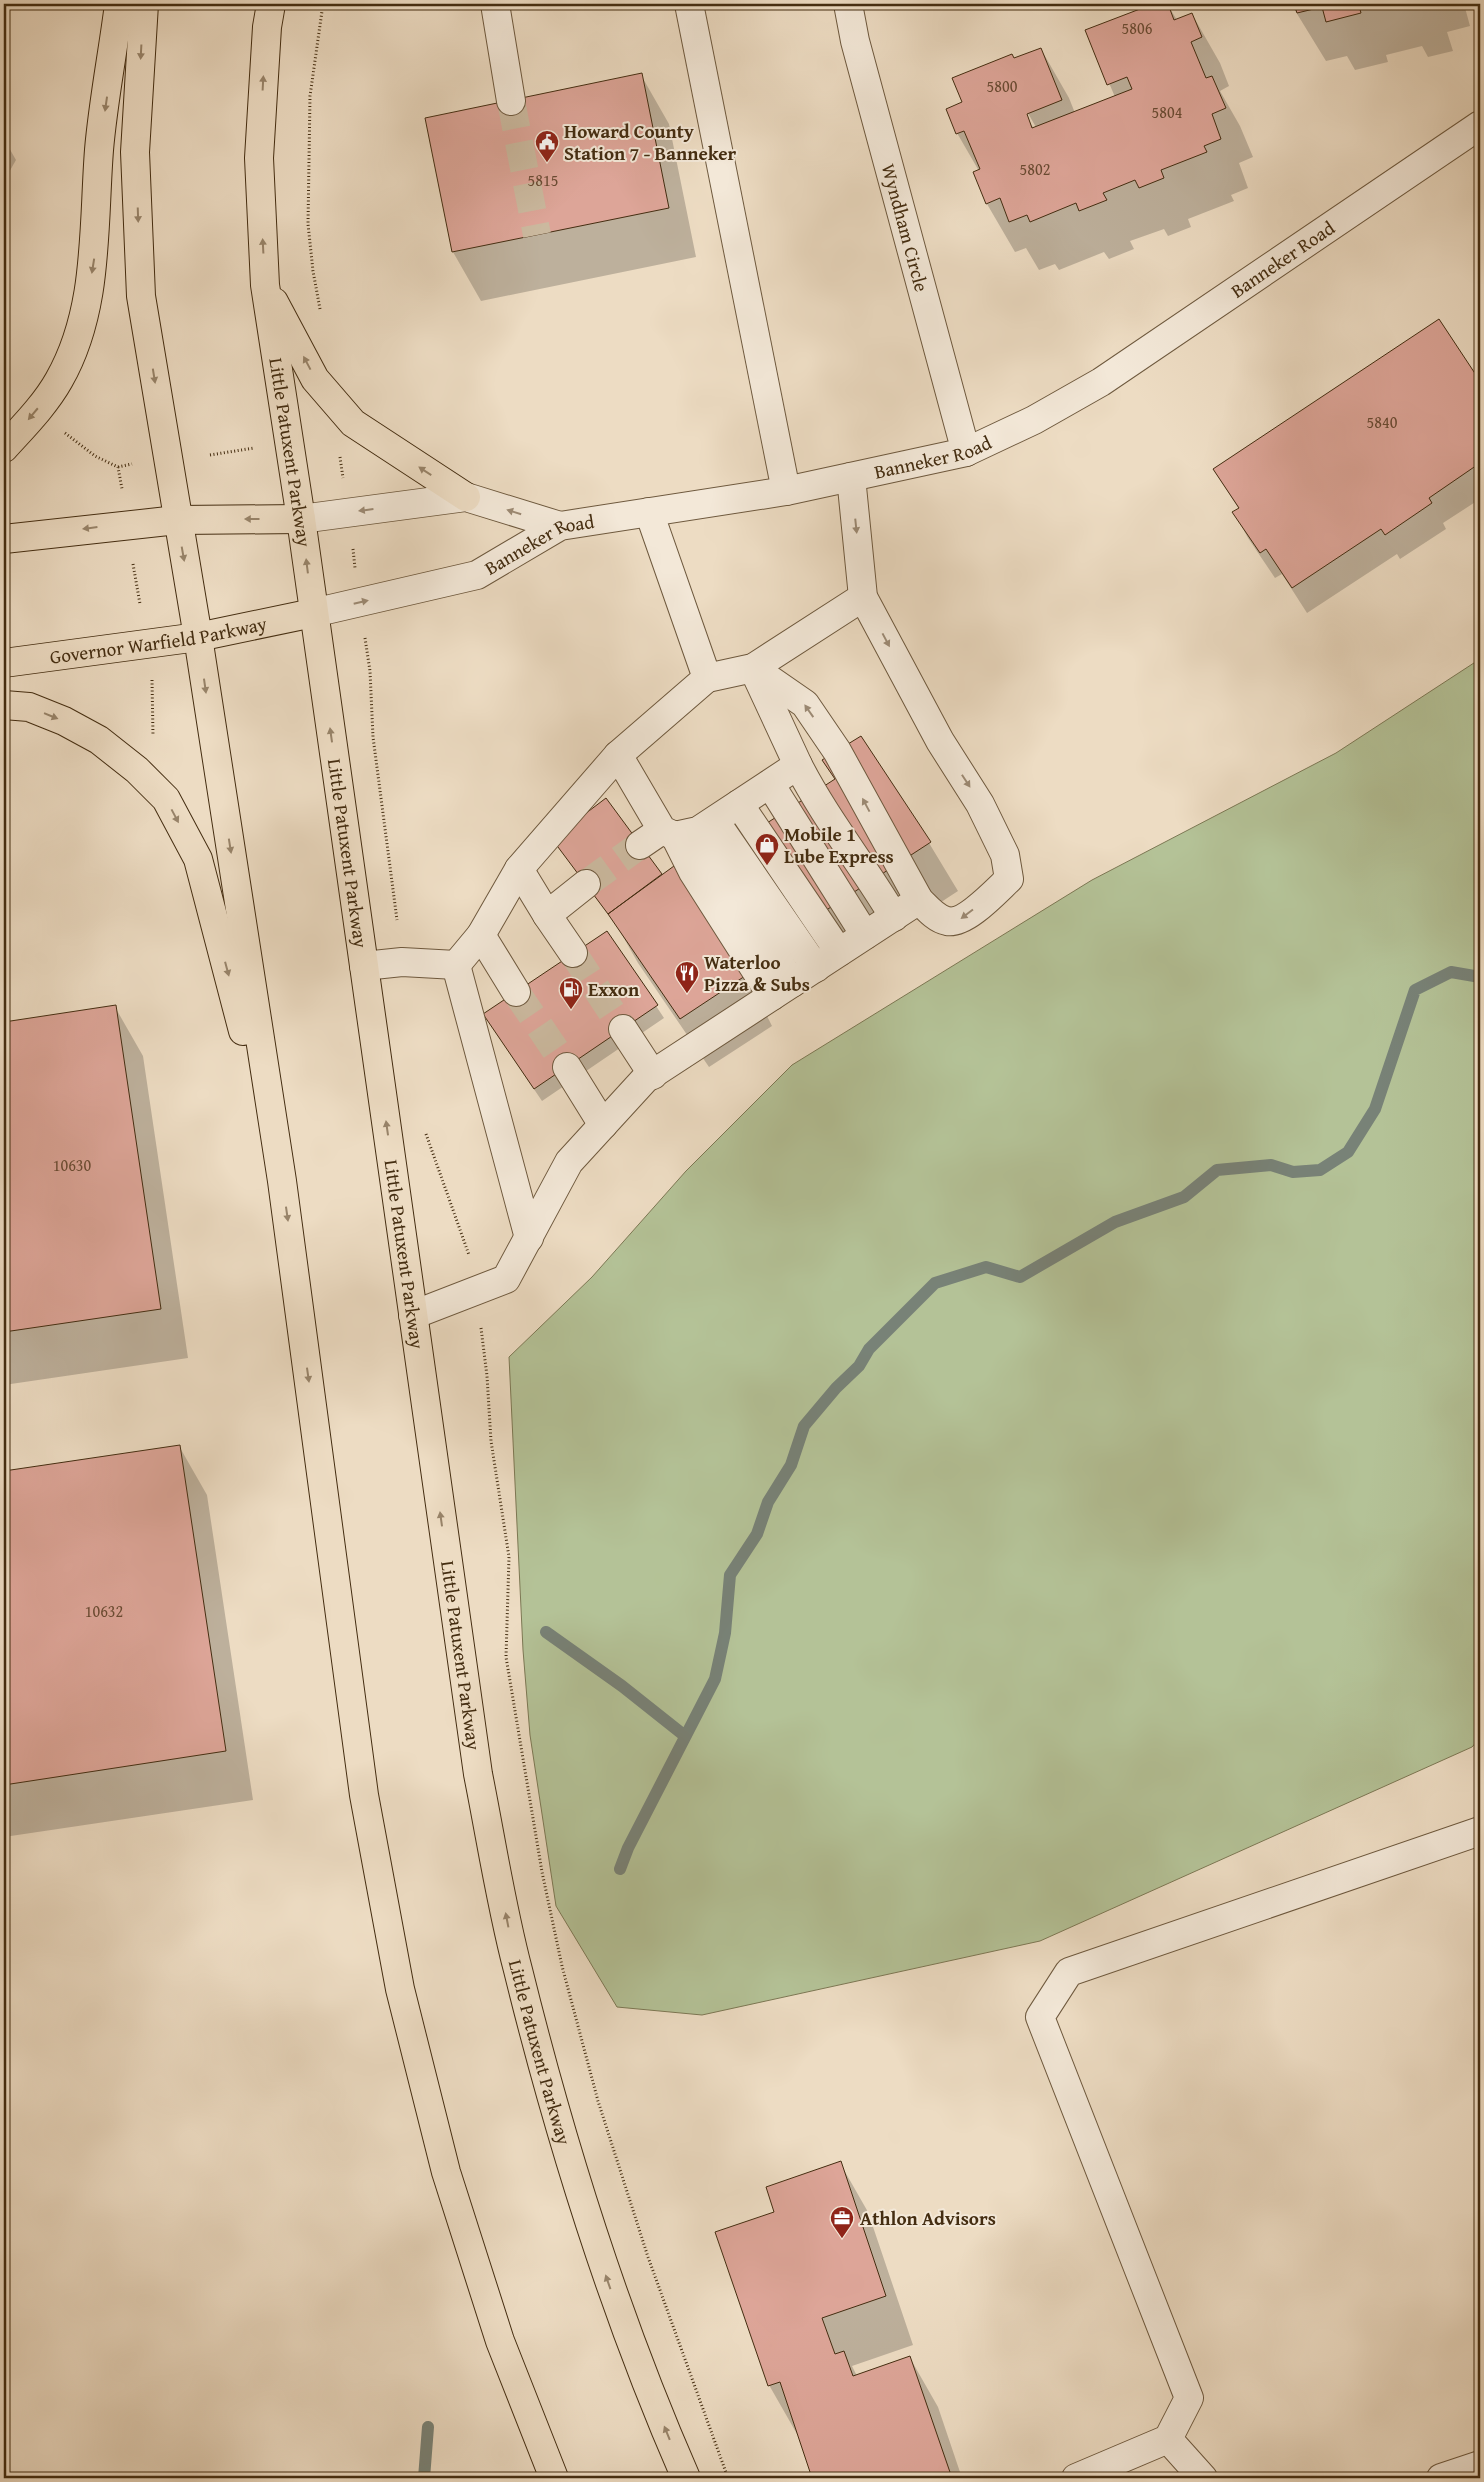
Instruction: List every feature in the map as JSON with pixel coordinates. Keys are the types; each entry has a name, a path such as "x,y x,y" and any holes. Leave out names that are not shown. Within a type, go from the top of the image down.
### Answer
{"main road":[{"path":"4,448 36,412 59,381 76,343 86,304 94,256 99,150 120,4"},
{"path":"144,4 135,152 141,296 198,637 282,1181 364,1795 400,1989 446,2172 500,2341 554,2478"},
{"name":"Little Patuxent Parkway","path":"271,4 267,27 259,158 265,285 301,519 478,1774 517,1968 562,2140 609,2287 686,2478"},
{"path":"265,285 315,379 353,423 466,498"},
{"path":"4,539 177,520 301,519"},
{"name":"Governor Warfield Parkway","path":"4,663 198,637 313,613"},
{"path":"4,705 29,707 64,721 99,740 137,770 166,799 198,859 282,1181"}],"street":[{"path":"495,4 511,101"},
{"path":"689,4 786,491"},
{"name":"Wyndham Circle","path":"848,4 855,41 966,452"},
{"name":"Banneker Road","path":"313,613 477,575 560,526 786,491 966,452 1034,420 1101,382 1480,125"},
{"path":"753,668 805,704 837,751 919,900 935,916 948,922 959,920 1009,879 1005,855 980,804 940,741 863,597 851,477"},
{"path":"301,519 466,498 560,526"},
{"path":"649,512 707,678"},
{"path":"456,965 481,935 519,869 618,755 707,678 753,668 863,597"},
{"path":"753,668 812,794 872,880 894,917"},
{"path":"618,755 816,968"},
{"path":"640,845 688,829 739,804 798,765"},
{"path":"770,784 865,935"},
{"path":"739,804 839,952"},
{"path":"688,829 693,872 782,989"},
{"path":"519,869 573,953"},
{"path":"547,915 586,884"},
{"path":"413,1315 506,1279 569,1162 645,1079 919,900"},
{"path":"481,935 516,992"},
{"path":"364,966 402,962 456,965"},
{"path":"456,965 529,1238"},
{"path":"624,1029 653,1075"},
{"path":"566,1067 603,1125"},
{"path":"1076,2478 1168,2438 1189,2398 1040,2017 1069,1972 1480,1830"},
{"path":"1168,2438 1203,2478"},
{"path":"1442,2478 1480,2464"}],"path":[{"path":"323,4 310,96 308,224 313,271 320,309 324,318"},
{"path":"63,432 95,456 118,467 137,463"},
{"path":"210,454 258,448"},
{"path":"118,467 123,495"},
{"path":"352,543 356,575"},
{"path":"133,564 140,604"},
{"path":"368,660 373,737 397,920"},
{"path":"150,673 154,693 153,740"},
{"path":"425,1125 431,1149 470,1260"},
{"path":"481,1324 487,1376 491,1441 509,1557 506,1657 546,1891 562,1966 598,2101 648,2257 728,2478"}],"green space":[{"path":"1480,659 1480,1738 1472,1747 1040,1941 702,2015 617,2007 556,1906 530,1735 523,1650 509,1357 592,1277 686,1171 792,1065 1092,880 1336,753"}],"building":[{"path":"1153,4 1168,4 1174,20 1192,13 1202,37 1191,42 1206,78 1212,76 1226,108 1212,114 1221,139 1204,146 1207,152 1161,170 1164,178 1139,188 1135,180 1103,193 1107,200 1079,211 1076,203 1030,222 1027,215 1009,222 1000,198 986,204 973,172 980,169 964,131 956,134 946,109 962,102 952,78 1012,54 1014,58 1041,48 1062,100 1027,114 1032,128 1132,89 1127,77 1107,85 1085,30"},
{"path":"1294,4 1369,4 1359,6 1361,13 1326,22 1322,7 1297,13"},
{"name":"Howard County Station 7 - Banneker","path":"642,73 669,208 452,252 425,118"},
{"path":"1439,319 1480,381 1480,463 1429,498 1432,503 1385,535 1381,529 1292,588 1266,549 1260,553 1232,512 1239,508 1213,469"},
{"path":"861,736 931,842 771,946 745,976 680,1019 608,914 674,866 682,878 835,779 822,760"},
{"path":"606,798 662,874 608,914 552,839"},
{"name":"Exxon","path":"607,931 658,1005 534,1089 483,1014"},
{"path":"116,1005 161,1309 4,1332 4,1022"},
{"path":"180,1445 226,1751 4,1785 4,1471"},
{"path":"841,2161 886,2296 822,2318 835,2354 844,2351 853,2376 910,2356 952,2478 812,2478 780,2382 768,2386 715,2232 774,2212 766,2187"}],"waterway":[{"path":"620,1869 628,1848 715,1679 725,1633 730,1575 757,1534 768,1502 791,1465 804,1426 836,1388 859,1366 869,1349 935,1283 986,1267 1020,1277 1115,1222 1184,1197 1217,1170 1271,1165 1293,1172 1320,1170 1348,1152 1375,1109 1415,990 1451,972 1480,977"},
{"path":"546,1632 622,1686 685,1736"},
{"path":"424,2478 428,2427"}],"tunnel":[{"path":"511,101 537,235"},
{"path":"586,884 640,845"},
{"path":"573,953 623,1029"},
{"path":"516,992 567,1067"}],"place":[{"name":"Howard County Station 7 - Banneker","path":"547,163"},
{"name":"Mobile 1 Lube Express","path":"767,866"},
{"name":"Waterloo Pizza & Subs","path":"687,994"},
{"name":"Exxon","path":"571,1010"},
{"name":"Athlon Advisors","path":"842,2239"}]}
